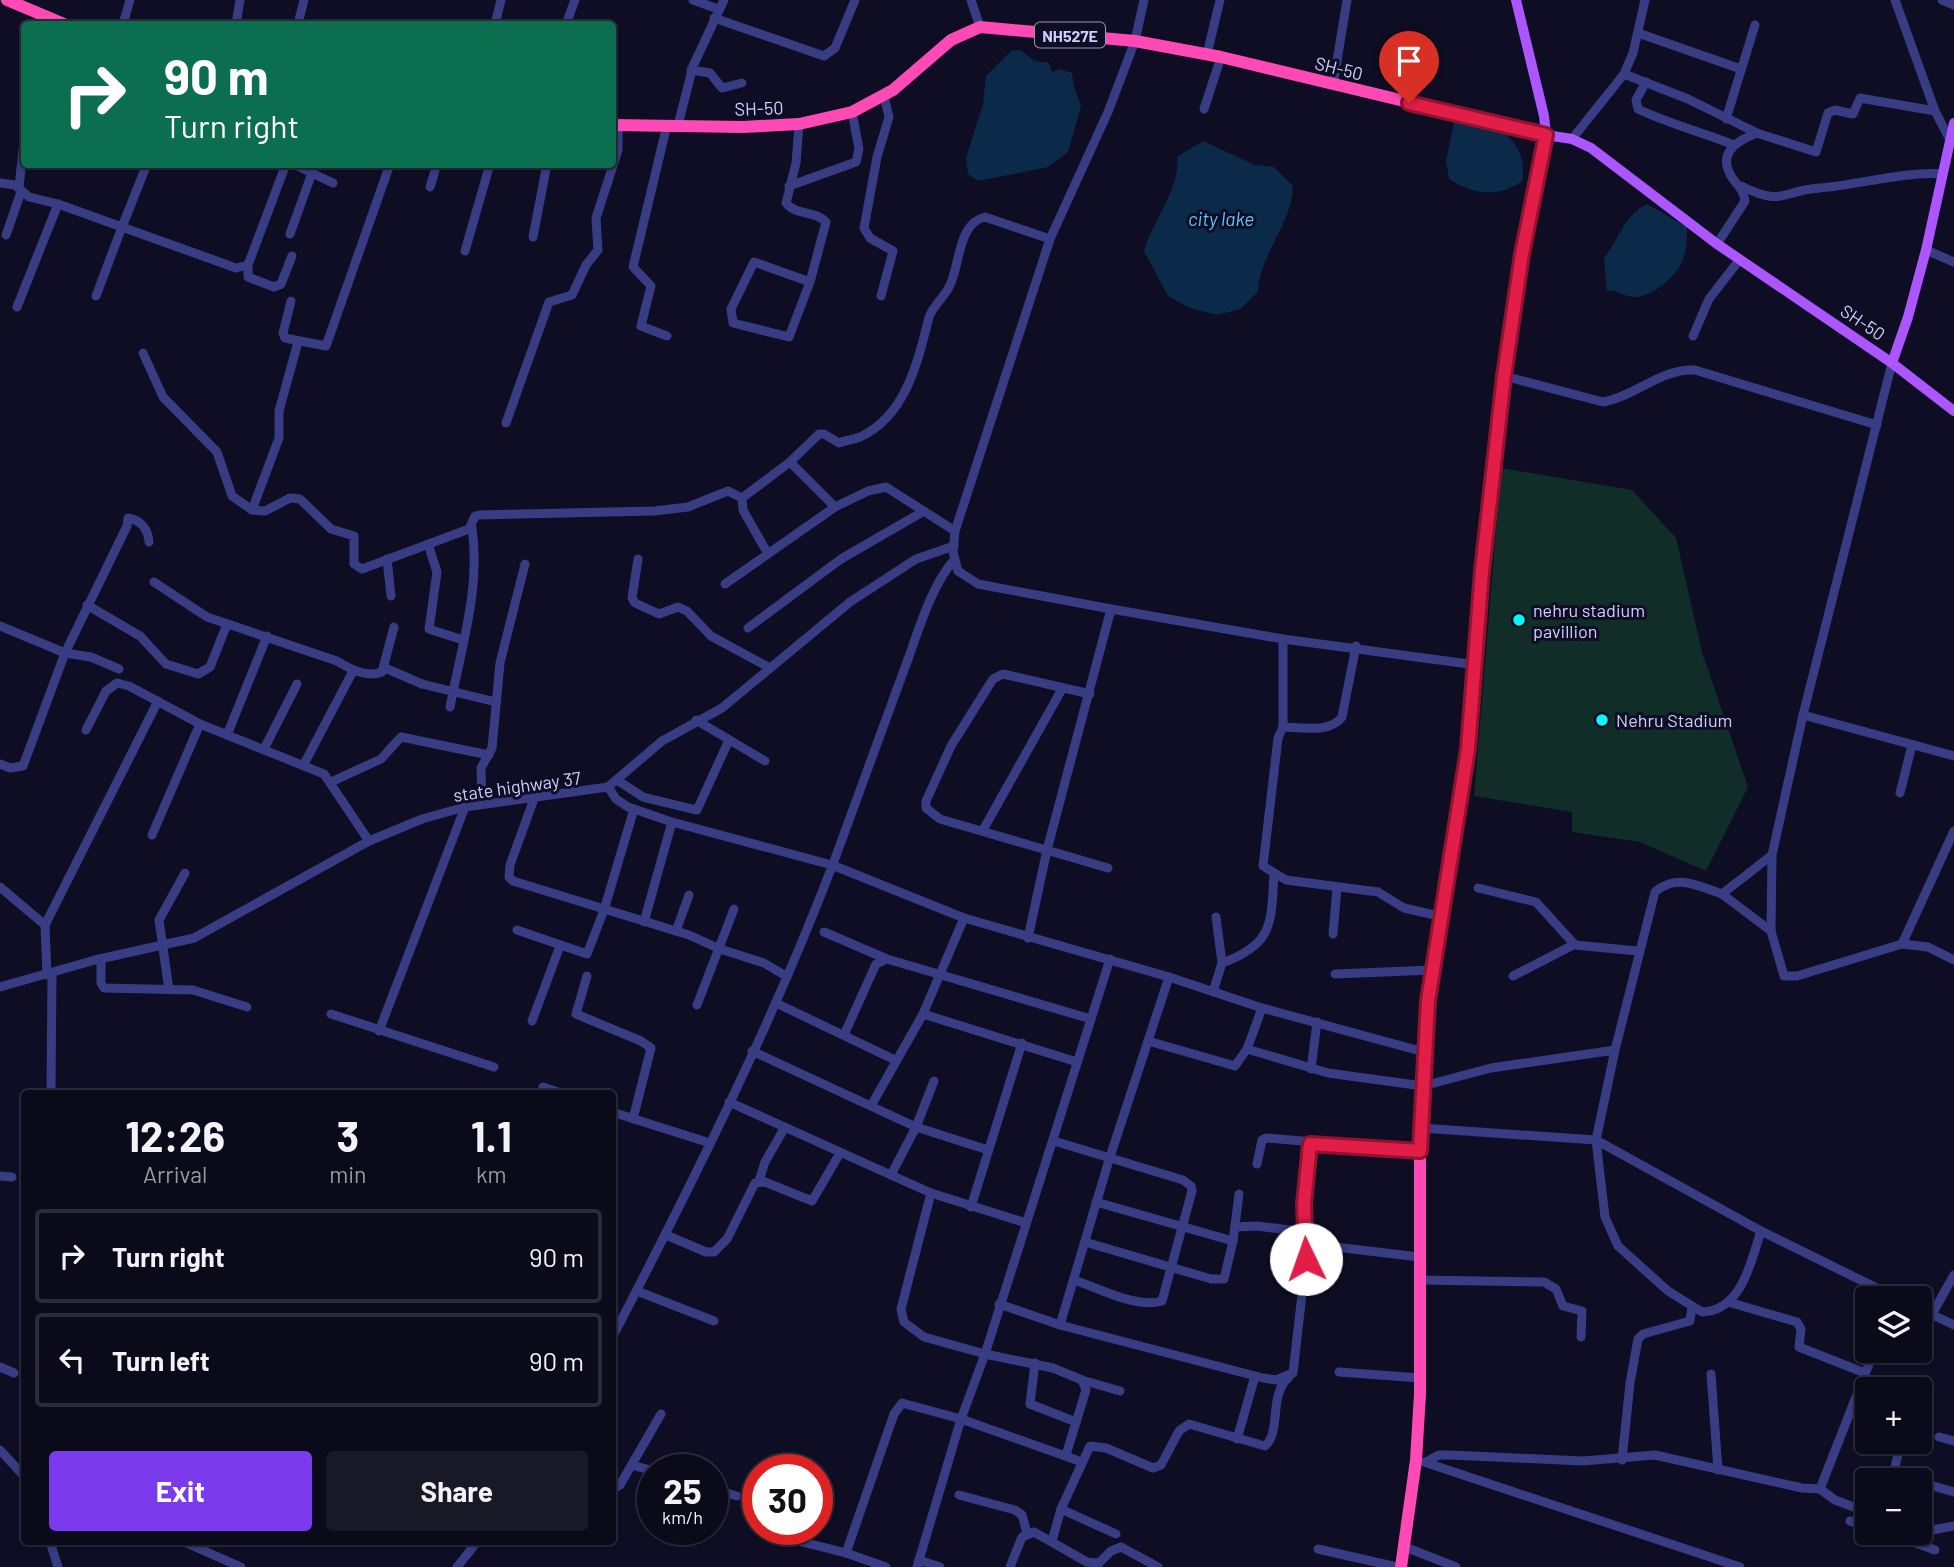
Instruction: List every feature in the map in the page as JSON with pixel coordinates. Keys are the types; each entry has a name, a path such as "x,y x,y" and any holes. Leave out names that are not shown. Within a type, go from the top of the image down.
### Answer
{"highway":[{"path":"7,0 54,21"},
{"name":"SH-50","path":"616,125 799,124 852,112 884,96 951,40 980,27 1135,41 1207,54 1546,135"},
{"path":"1399,1567 1421,1461 1420,1151 1424,1052 1432,970 1468,749 1482,571 1504,376 1522,254 1546,135"}],"main road":[{"path":"1516,0 1544,116 1546,135"},
{"name":"SH-50","path":"1546,135 1572,139 1606,159 1717,244 1892,363 1909,317 1954,123"},
{"path":"1892,363 1954,411"}],"street":[{"path":"124,21 130,0"},
{"path":"236,21 240,0"},
{"path":"299,21 304,0"},
{"path":"496,21 500,0"},
{"path":"567,21 575,0"},
{"path":"693,0 824,56 835,48 855,0"},
{"path":"1144,0 1135,41 1094,145 1050,239 955,531 954,560 958,570 978,584 1111,609 1283,639 1356,646 1476,665"},
{"path":"1207,54 1220,0"},
{"path":"1333,85 1347,0"},
{"path":"1572,139 1624,74 1638,33 1645,0"},
{"path":"1895,0 1935,111 1952,138"},
{"path":"1942,0 1954,5"},
{"path":"972,4 980,27"},
{"path":"667,336 641,326 651,286 633,267 691,70 719,9"},
{"path":"1726,119 1755,25"},
{"path":"1638,33 1741,69"},
{"path":"1203,109 1221,57"},
{"path":"691,70 710,73 722,88 742,83"},
{"path":"1624,74 1757,133 1816,152 1830,110 1853,114 1860,97 1935,111"},
{"path":"1646,82 1636,100 1639,109 1668,124 1691,128 1734,145"},
{"path":"881,296 893,251 870,238 864,228 877,157 889,117 884,96"},
{"path":"789,186 856,162 859,149 852,112"},
{"path":"799,124 796,163 786,198 788,207 817,215 826,222 810,282 789,337 733,323 731,309 754,262 810,282"},
{"path":"616,133 616,156"},
{"path":"1757,133 1737,140 1728,167 1730,175 1741,186 1759,194 1783,198 1816,188 1836,188 1914,173 1943,174"},
{"path":"6,235 20,190 22,168"},
{"path":"96,296 145,168"},
{"path":"284,168 248,265 248,277 274,288 281,284 292,256"},
{"path":"301,168 333,183"},
{"path":"291,300 283,333 289,340 326,346 330,341 389,168"},
{"path":"430,187 436,168"},
{"path":"466,251 489,168"},
{"path":"534,237 546,168"},
{"path":"506,423 549,302 572,295 586,265 598,250 596,218 612,168"},
{"path":"290,234 312,173"},
{"path":"0,183 236,268 248,265"},
{"path":"1717,244 1745,201 1741,186"},
{"path":"17,306 58,204"},
{"path":"742,498 790,462 819,434 839,443 861,436 895,406 905,393 933,306 948,290 965,234 972,223 985,217 1050,239"},
{"path":"1926,250 1954,262"},
{"path":"1693,336 1709,299 1740,259"},
{"path":"252,510 279,438 279,411 299,342"},
{"path":"144,353 167,402 223,460 230,493 252,510 265,511 290,498 299,499 331,529 354,536 356,567 362,569 472,528"},
{"path":"1892,363 1803,715 1772,855 1771,931 1781,972 1790,976 1902,944 1928,947 1954,960"},
{"path":"1504,376 1602,402 1616,400 1674,370 1695,370 1877,425"},
{"path":"790,462 835,507"},
{"path":"725,584 835,507 879,487 894,491 955,531"},
{"path":"450,707 476,568 473,519 479,514 654,512 688,507 728,491 742,498"},
{"path":"742,498 743,510 768,554"},
{"path":"748,628 852,551 924,511"},
{"path":"0,764 10,768 23,766 65,653 128,519 137,520 143,525 149,542"},
{"path":"428,544 437,572 429,629 463,640"},
{"name":"state highway 37","path":"0,987 101,958 194,938 369,841 422,818 482,804 608,787 662,741 722,708 850,602 904,566 954,546"},
{"path":"387,559 391,596"},
{"path":"638,559 632,598 635,603 659,614 678,607 687,611 711,636 770,667"},
{"path":"616,1331 666,1235 776,1003 832,865 918,635 944,574 954,560"},
{"path":"482,804 482,764 489,755 500,663 525,564"},
{"path":"153,582 207,617 337,661 353,671 376,675 385,668 394,627"},
{"path":"87,604 140,636 166,664 198,674 210,667 227,624"},
{"path":"1028,937 1047,850 1111,609"},
{"path":"0,626 65,653 91,657 119,669"},
{"path":"227,735 267,636"},
{"path":"1283,639 1283,727 1278,738 1271,816 1261,857 1263,866 1274,874 1298,883 1378,892 1404,908 1439,916"},
{"path":"1283,727 1325,728 1338,722 1342,717 1356,646"},
{"path":"385,668 453,692 496,702"},
{"path":"304,764 353,671"},
{"path":"1090,694 1062,690 1003,674 993,679 951,746 926,801 926,808 940,819 1108,868"},
{"path":"86,730 106,691 117,683 129,686 200,723 304,764 331,782 369,841"},
{"path":"264,749 297,684"},
{"path":"983,830 1062,690"},
{"path":"51,1090 50,974 45,925 158,701"},
{"path":"1803,715 1954,757"},
{"path":"696,720 765,761"},
{"path":"152,835 200,723"},
{"path":"331,782 381,759 401,737 489,755"},
{"path":"617,780 643,797 697,810 729,740"},
{"path":"1900,793 1912,745"},
{"path":"608,787 620,803 634,809 672,822 832,865 964,918 1110,959 1262,1008 1424,1052"},
{"path":"535,796 510,865 509,877 513,881 676,931 719,949 764,963 786,976"},
{"path":"379,1031 465,807"},
{"path":"517,930 587,954 604,910 634,809"},
{"path":"644,922 672,822"},
{"path":"1902,944 1954,831"},
{"path":"1722,894 1772,855"},
{"path":"169,990 159,920 185,873"},
{"path":"1222,963 1240,957 1264,939 1273,904 1274,874"},
{"path":"1761,1231 1745,1277 1728,1302 1709,1312 1692,1306 1658,1282 1618,1246 1609,1232 1596,1140 1623,1014 1655,892 1665,883 1680,881 1722,894 1771,931"},
{"path":"0,887 45,925"},
{"path":"1333,934 1337,888"},
{"path":"1478,888 1536,902 1575,944"},
{"path":"676,931 689,895"},
{"path":"697,1005 734,909"},
{"path":"1213,992 1222,963 1216,917"},
{"path":"872,1104 923,1014 964,918"},
{"path":"824,932 887,959 1091,1018"},
{"path":"1513,976 1575,944 1638,951"},
{"path":"532,1021 560,946"},
{"path":"101,958 101,982 104,988 199,991 247,1007"},
{"path":"844,1035 876,964 887,959"},
{"path":"940,1567 918,1564 961,1419 985,1354 1054,1141 1110,959"},
{"path":"1335,974 1432,970"},
{"path":"587,976 576,1014 641,1041 651,1048 632,1119"},
{"path":"1060,1325 1109,1160 1169,977"},
{"path":"776,1003 895,1060"},
{"path":"1148,1041 1228,1066 1240,1063 1262,1008"},
{"path":"331,1014 494,1067"},
{"path":"923,1014 1077,1062"},
{"path":"1311,1069 1317,1022"},
{"path":"971,1207 1021,1043"},
{"path":"1247,1049 1311,1069 1423,1086 1491,1068 1615,1050"},
{"path":"752,1051 872,1104 916,1127 988,1150"},
{"path":"891,1175 916,1127 934,1082"},
{"path":"543,1087 552,1090"},
{"path":"729,1102 931,1193 1026,1223"},
{"path":"616,1113 710,1143"},
{"path":"666,1235 706,1252 714,1252 727,1239 785,1127"},
{"path":"1421,1128 1578,1136 1596,1140 1761,1231 1871,1286"},
{"path":"1257,1164 1262,1140 1266,1138 1310,1144 1420,1151"},
{"path":"1054,1141 1189,1183 1192,1191 1162,1301 1152,1304 1074,1280"},
{"path":"1052,1541 1061,1509 1086,1450 1095,1445 1146,1466 1158,1467 1179,1431 1189,1424 1265,1446 1270,1442 1278,1395 1284,1381 1293,1373 1306,1259 1310,1144"},
{"path":"759,1181 812,1201 840,1153"},
{"path":"0,1176 12,1177"},
{"path":"931,1193 901,1309 904,1322 924,1337 985,1354 1035,1363 1120,1391"},
{"path":"1085,1242 1211,1279 1224,1279 1233,1241 1239,1194"},
{"path":"1096,1202 1233,1241"},
{"path":"1235,1227 1257,1226 1305,1232 1327,1246 1419,1257"},
{"path":"1954,1275 1932,1314 1954,1325"},
{"path":"1419,1280 1544,1282 1556,1289 1563,1306 1582,1311 1581,1337"},
{"path":"637,1292 714,1321"},
{"path":"1728,1302 1797,1322 1801,1329 1800,1347 1865,1373"},
{"path":"999,1304 1060,1325 1255,1376 1276,1380 1293,1373"},
{"path":"1622,1460 1630,1383 1638,1339 1643,1334 1690,1321 1692,1306"},
{"path":"1035,1363 1030,1404 1076,1422"},
{"path":"1820,1489 1869,1363"},
{"path":"0,1367 14,1373"},
{"path":"1339,1372 1420,1378"},
{"path":"1711,1374 1718,1470"},
{"path":"1237,1439 1255,1376"},
{"path":"1066,1455 1086,1390 1082,1380"},
{"path":"846,1553 897,1407 907,1403 1082,1462"},
{"path":"1850,1412 1855,1414"},
{"path":"616,1489 661,1414"},
{"path":"1939,1437 1954,1441"},
{"path":"0,1450 21,1474"},
{"path":"1421,1461 1439,1455 1622,1460 1655,1455 1820,1489 1835,1500 1855,1508"},
{"path":"1421,1461 1740,1567"},
{"path":"632,1465 637,1466"},
{"path":"1933,1486 1954,1492"},
{"path":"728,1493 737,1496"},
{"path":"959,1495 1015,1510 1022,1515 1027,1533"},
{"path":"1061,1509 1116,1534"},
{"path":"1850,1521 1855,1523"},
{"path":"1932,1530 1954,1526"},
{"path":"1010,1567 1022,1537 1034,1532 1094,1564 1103,1561 1111,1551 1121,1547 1158,1567"},
{"path":"51,1545 58,1567"},
{"path":"191,1545 241,1567"},
{"path":"457,1567 475,1545"},
{"path":"814,1545 886,1567"},
{"path":"1921,1545 1935,1550"},
{"path":"1405,1547 1456,1567"},
{"path":"1318,1549 1399,1567"}],"green space":[{"name":"Nehru Stadium","path":"1501,468 1632,490 1676,538 1702,652 1748,787 1706,871 1640,842 1572,832 1572,812 1474,796"}],"water":[{"path":"1020,50 1035,61 1049,63 1052,72 1059,69 1072,73 1081,106 1068,152 1048,167 978,181 968,174 966,158 983,104 986,76 1011,51"},
{"path":"1454,122 1482,123 1509,137 1522,161 1522,181 1504,190 1486,192 1467,188 1449,179 1446,161"},
{"name":"city lake","path":"1203,141 1255,165 1274,167 1293,186 1287,214 1264,265 1258,292 1240,309 1217,315 1190,308 1168,296 1144,251 1171,192 1177,157"},
{"path":"1647,204 1687,227 1686,247 1680,266 1663,285 1648,294 1633,297 1607,291 1604,258 1632,215"}],"place":[{"name":"nehru stadium pavillion","path":"1519,620"},
{"name":"Nehru Stadium","path":"1602,720"}],"route":[{"path":"1306,1259 1304,1204 1310,1144 1420,1151 1428,1001 1439,916 1468,749 1482,571 1504,376 1522,254 1546,135 1409,103"}]}
